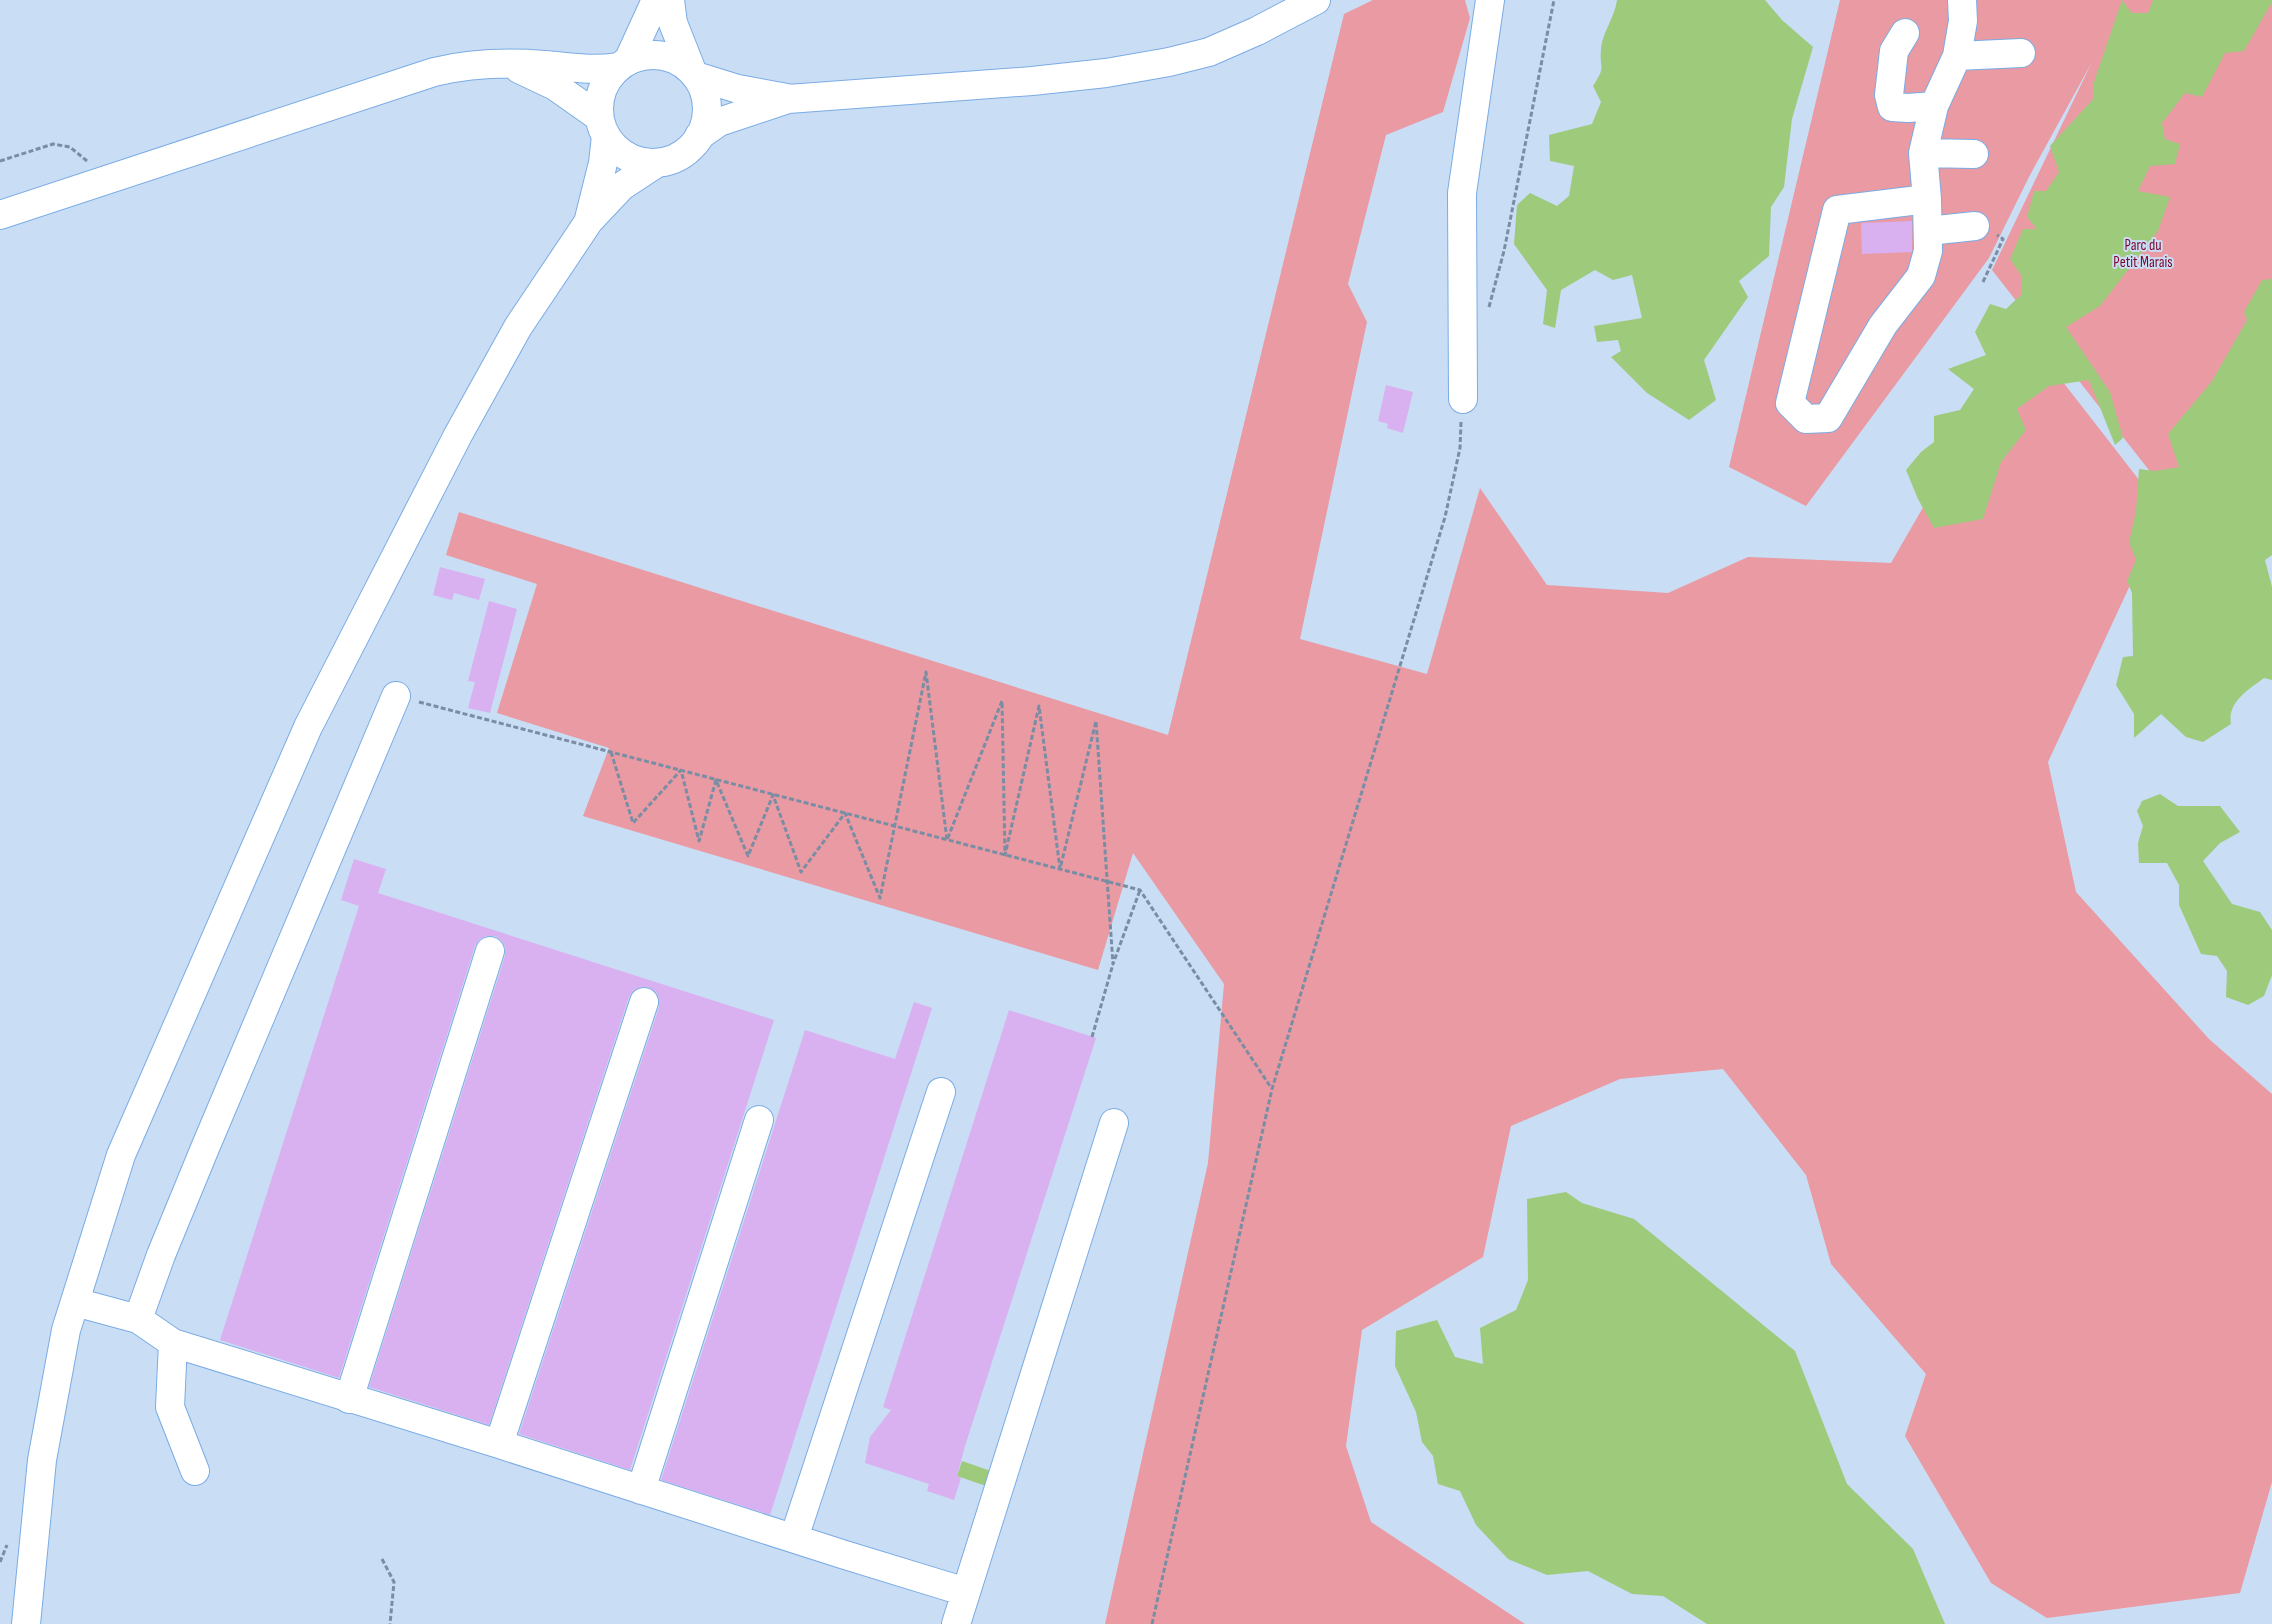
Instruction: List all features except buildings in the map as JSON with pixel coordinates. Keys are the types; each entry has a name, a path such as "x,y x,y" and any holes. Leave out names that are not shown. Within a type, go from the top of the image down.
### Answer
{"street":[{"path":"589,221 603,163 602,126 599,106 604,84 623,64 656,0"},
{"path":"670,0 673,23 694,74 702,87 707,112 700,136"},
{"path":"26,1624 42,1460 66,1330 121,1155 308,727 458,435 518,327 589,221 622,186 657,163 682,155 692,147 700,136 719,122 788,99 1032,81 1106,73 1169,62 1208,52 1241,38 1316,0"},
{"path":"1463,400 1462,193 1490,0"},
{"path":"1927,199 1837,210 1790,403 1806,418 1828,418 1883,325 1921,276 1928,251 1927,199 1924,153 1934,106 1957,56 1962,21 1962,0"},
{"path":"1905,33 1894,51 1889,95 1892,107 1934,106"},
{"path":"1957,56 2021,52"},
{"path":"0,215 426,74 479,63 546,65 583,70 623,64 639,56 662,55 673,58 694,74 738,89 788,99"},
{"path":"506,63 555,86 602,126 613,145 627,156 645,163 657,163"},
{"path":"1924,153 1974,154"},
{"path":"1928,232 1975,226"},
{"path":"138,1319 161,1255 201,1157 396,696"},
{"path":"349,1398 490,951"},
{"path":"499,1444 644,1002"},
{"path":"794,1538 941,1092"},
{"path":"641,1490 759,1120"},
{"path":"956,1624 1114,1123"},
{"path":"75,1302 138,1319 173,1343 966,1592"},
{"path":"173,1343 170,1407 196,1471"}],"path":[{"path":"1486,316 1504,251 1554,0"},
{"path":"0,160 53,144 70,147 108,179"},
{"path":"1975,226 2002,239 1982,282"},
{"path":"1152,1624 1272,1089 1444,517 1460,448 1463,400"},
{"path":"845,813 880,898 926,672 948,840"},
{"path":"396,696 1140,890 1272,1089"},
{"path":"948,840 1002,700 1006,855"},
{"path":"1006,855 1039,706 1060,869"},
{"path":"1060,869 1096,722 1113,964"},
{"path":"611,752 633,823 681,770"},
{"path":"681,770 699,841 716,780"},
{"path":"716,780 748,856 773,794"},
{"path":"773,794 801,872 845,813"},
{"path":"1092,1037 1113,964 1140,890"},
{"path":"382,1559 394,1582 390,1624"}],"green space":[{"path":"1373,0 1465,0 1470,18 1443,112 1386,135 1348,284 1367,322 1300,639 1427,674 1480,488 1547,585 1668,593 1748,557 1891,563 2024,332 2164,512 2048,762 2076,892 2209,1039 2272,1094 2272,1482 2240,1593 2047,1618 1991,1583 1905,1436 1926,1374 1831,1264 1806,1175 1723,1069 1620,1079 1511,1126 1483,1257 1362,1330 1346,1446 1371,1522 1525,1624 1105,1624 1208,1163 1224,984 1133,853 1098,970 583,816 609,748 497,713 537,584 446,555 459,512 1168,735 1344,14"},
{"name":"Parc du Petit Marais","path":"1840,0 2272,0 2272,365 2203,539 1992,270 2092,62 2030,175 1989,258 1806,506 1729,467"}],"shaded area":[{"path":"1617,0 1765,0 1782,20 1813,47 1792,119 1784,187 1771,207 1769,256 1739,281 1748,297 1704,360 1716,400 1689,420 1647,393 1611,357 1621,351 1618,340 1597,342 1594,326 1642,318 1632,275 1613,280 1595,270 1561,290 1555,328 1543,324 1547,290 1514,244 1517,205 1530,193 1557,206 1569,196 1574,166 1550,161 1549,135 1592,124 1601,102 1593,86 1601,70 1602,43"},
{"path":"2122,0 2132,13 2148,13 2153,0 2272,0 2272,2 2244,51 2225,53 2202,97 2185,93 2162,123 2165,139 2180,144 2175,164 2150,166 2138,191 2170,197 2158,231 2100,306 2066,327 2110,392 2123,438 2115,445 2089,380 2049,386 2017,409 2026,430 2001,462 1983,519 1934,528 1918,499 1906,470 1921,452 1934,442 1934,416 1960,410 1974,389 1948,369 1986,355 1975,332 1990,304 2006,309 2022,294 2021,275 2010,259 2023,229 2037,229 2027,217 2034,191 2046,191 2059,172 2050,146 2094,98 2094,82"},
{"path":"2272,279 2272,555 2265,560 2272,587 2272,680 2264,678 2245,692 2232,709 2231,724 2203,742 2186,737 2161,714 2134,738 2134,714 2116,685 2123,657 2133,656 2132,593 2127,581 2136,560 2129,542 2136,511 2139,469 2155,471 2179,467 2168,434 2212,381 2247,320 2244,312 2262,280"},
{"path":"2160,794 2178,806 2220,806 2240,832 2220,843 2203,861 2232,904 2260,912 2272,930 2272,975 2264,996 2248,1005 2226,997 2227,971 2217,956 2201,954 2179,905 2179,885 2167,863 2139,863 2138,843 2143,826 2137,811 2142,801"},
{"path":"1566,1192 1582,1203 1634,1219 1795,1351 1847,1484 1913,1549 1945,1624 1707,1624 1663,1596 1632,1594 1588,1571 1547,1575 1508,1559 1476,1525 1460,1491 1438,1484 1433,1456 1422,1442 1416,1412 1395,1366 1396,1331 1437,1320 1455,1357 1483,1364 1480,1328 1516,1310 1528,1280 1527,1199"},
{"path":"962,1461 991,1471 986,1486 957,1476"}]}
